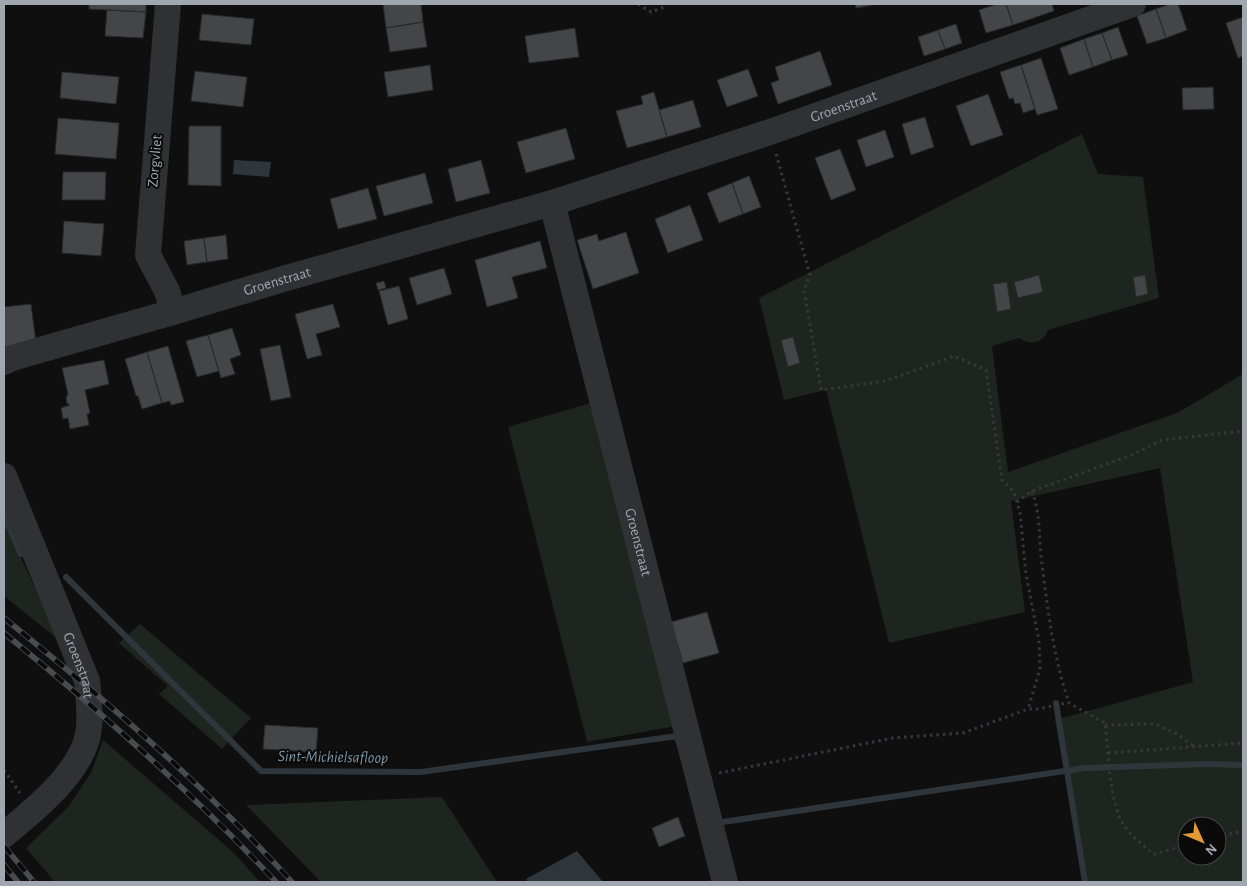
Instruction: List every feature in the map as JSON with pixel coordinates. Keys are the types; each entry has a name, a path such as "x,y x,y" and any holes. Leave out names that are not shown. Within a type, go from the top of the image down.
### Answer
{"street":[{"name":"Zorgvliet","path":"168,4 148,255 174,312"},
{"name":"Groenstraat","path":"4,362 12,358 283,279 552,203 770,132 1133,4"},
{"name":"Groenstraat","path":"552,203 725,882"},
{"name":"Groenstraat","path":"4,476 87,681 90,717 88,737 76,761 58,787 33,812 4,835"}],"path":[{"path":"638,4 651,12 664,7 665,4"},
{"path":"770,132 810,275 804,290 821,390 886,381 954,356 986,370 1002,480 1014,492 1020,513 1026,574 1039,641 1040,669 1028,709"},
{"path":"1017,502 1032,492 1132,454 1162,440 1243,431"},
{"path":"1032,492 1037,505 1048,610 1060,677 1070,703"},
{"path":"698,777 893,738 963,733 1028,709 1036,710 1056,703 1070,703 1105,725 1110,775 1122,820 1139,842 1154,854 1177,848"},
{"path":"1105,725 1155,724 1177,734 1193,747"},
{"path":"1108,754 1243,744"},
{"path":"1227,835 1243,831"}],"shaded area":[{"path":"1082,134 1098,174 1143,177 1159,298 1048,330 1043,338 1036,342 1028,342 1019,338 992,346 1008,472 1177,413 1243,374 1243,882 1084,882 1055,720 1193,682 1160,468 1011,501 1025,612 889,643 826,390 784,400 759,298"},
{"path":"234,160 271,162 269,177 233,174"},
{"path":"594,402 676,726 587,742 508,427"},
{"path":"4,521 59,640 4,596"},
{"path":"140,624 251,718 222,749 159,694 168,686 119,643"},
{"path":"103,740 233,852 260,882 55,882 26,848 68,807 91,773"},
{"path":"442,797 497,882 321,882 246,805"},
{"path":"577,851 603,882 528,882 526,879"}],"building":[{"path":"89,4 146,4 146,12 89,9"},
{"path":"383,4 421,4 423,22 386,28"},
{"path":"855,4 873,4 873,5 856,8"},
{"path":"997,4 1006,4 1013,25 986,33 979,10"},
{"path":"1006,4 1052,4 1054,11 1013,25"},
{"path":"1170,4 1178,4 1187,30 1166,38 1156,9"},
{"path":"1156,9 1166,38 1147,44 1137,16"},
{"path":"107,10 146,12 143,38 105,36"},
{"path":"202,14 254,19 251,45 199,40"},
{"path":"1243,17 1243,56 1238,58 1226,23"},
{"path":"423,22 427,47 390,52 386,28"},
{"path":"956,24 962,43 945,49 938,30"},
{"path":"1118,27 1128,55 1112,60 1102,33"},
{"path":"575,28 579,57 529,63 525,36"},
{"path":"938,30 945,49 924,56 918,37"},
{"path":"1102,33 1112,60 1093,67 1084,39"},
{"path":"1084,39 1093,67 1069,75 1060,48"},
{"path":"820,51 832,85 778,104 771,83 779,80 775,67"},
{"path":"1041,58 1058,109 1037,115 1021,65"},
{"path":"430,65 433,90 388,97 384,72"},
{"path":"1021,65 1035,109 1023,113 1020,103 1015,104 1013,98 1009,99 1000,72"},
{"path":"748,69 758,96 727,107 717,80"},
{"path":"195,71 247,77 243,107 191,101"},
{"path":"62,72 119,77 116,104 60,98"},
{"path":"1213,87 1214,109 1183,110 1182,88"},
{"path":"654,92 667,137 627,148 616,111 643,104 641,96"},
{"path":"988,94 1003,135 971,146 956,106"},
{"path":"693,100 701,127 667,137 659,110"},
{"path":"925,117 934,147 911,155 902,124"},
{"path":"58,118 119,123 116,159 55,154"},
{"path":"189,126 221,126 221,186 188,185"},
{"path":"566,128 575,159 526,173 517,142"},
{"path":"885,130 894,157 866,167 857,140"},
{"path":"840,149 856,190 831,200 815,158"},
{"path":"481,160 490,193 456,202 448,169"},
{"path":"63,172 106,172 105,200 62,200"},
{"path":"425,173 433,203 384,216 376,186"},
{"path":"749,176 761,207 743,214 732,183"},
{"path":"732,183 743,214 719,223 707,193"},
{"path":"368,188 377,219 338,229 330,199"},
{"path":"690,205 703,240 668,253 655,219"},
{"path":"64,221 104,224 101,256 62,253"},
{"path":"626,232 639,273 593,289 577,240 597,234 599,241"},
{"path":"226,235 228,259 207,262 204,238"},
{"path":"204,238 207,262 187,265 184,241"},
{"path":"540,241 547,268 512,277 518,298 487,307 475,260"},
{"path":"444,268 452,294 417,305 409,278"},
{"path":"1039,275 1043,292 1018,298 1014,282"},
{"path":"1145,275 1148,294 1136,297 1133,277"},
{"path":"384,281 386,288 378,290 376,283"},
{"path":"1007,282 1011,309 997,312 993,284"},
{"path":"399,286 408,319 388,325 379,291"},
{"path":"31,304 36,343 4,347 4,307"},
{"path":"333,304 340,327 316,334 322,355 307,359 295,314"},
{"path":"232,328 241,355 230,359 235,374 221,378 208,335"},
{"path":"208,335 219,371 197,377 186,341"},
{"path":"793,337 800,363 788,367 781,340"},
{"path":"280,345 291,397 271,401 260,349"},
{"path":"168,346 184,402 171,405 170,401 162,403 147,352"},
{"path":"147,352 162,403 142,409 125,359"},
{"path":"104,360 109,384 85,390 90,413 87,414 89,425 70,429 68,418 63,419 61,408 70,405 67,403 66,397 68,394 62,368"},
{"path":"707,612 719,653 683,663 671,622"},
{"path":"265,725 318,728 316,752 263,749"},
{"path":"678,817 685,836 659,847 652,828"}],"waterway":[{"name":"Sint-Michielsafloop","path":"4,516 21,554"},
{"name":"Sint-Michielsafloop","path":"66,577 261,771 421,772 677,736 678,741"},
{"path":"1056,703 1085,882"},
{"path":"716,823 1085,768 1207,764 1243,765"}],"railway":[{"path":"4,618 80,680 153,744 224,811 292,882"},
{"path":"4,633 75,692 178,784 276,882"},
{"path":"4,846 34,882"},
{"path":"4,865 18,882"}]}
